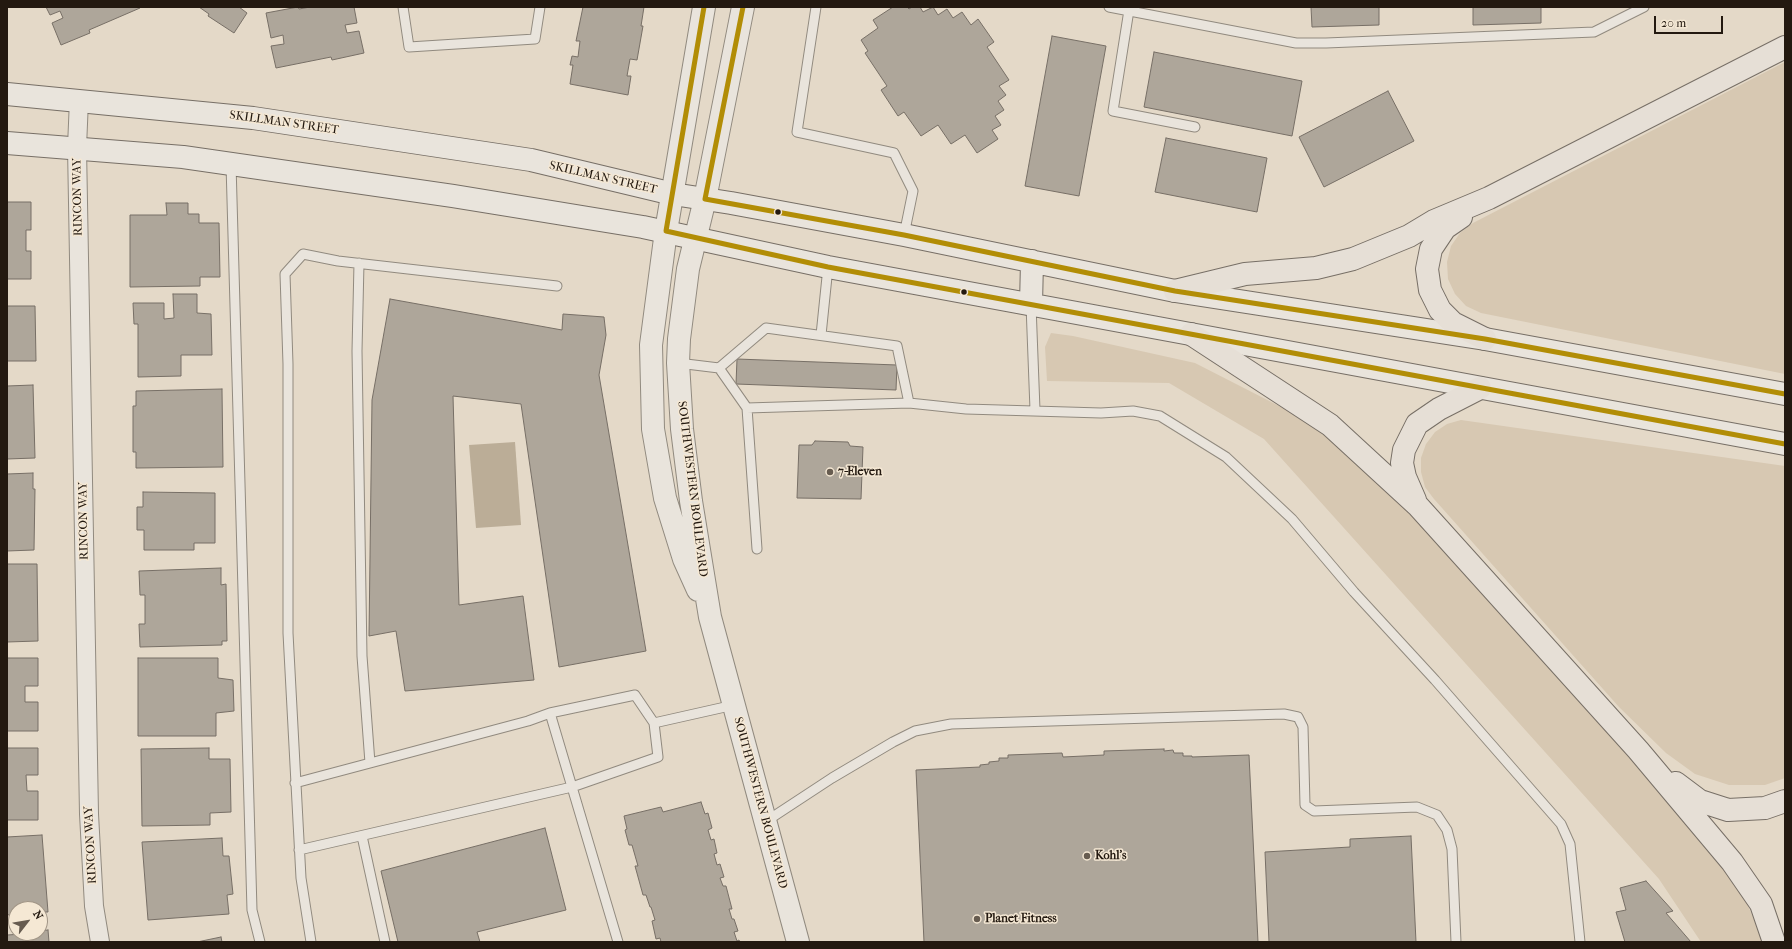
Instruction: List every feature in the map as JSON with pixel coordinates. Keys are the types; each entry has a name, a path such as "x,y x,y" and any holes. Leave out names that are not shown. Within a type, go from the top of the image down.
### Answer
{"main road":[{"name":"SOUTHWESTERN BOULEVARD","path":"704,7 689,87 666,231 651,345 653,429 665,498 684,559 710,617"},
{"name":"SOUTHWESTERN BOULEVARD","path":"743,7 705,199 688,269 679,339 678,363 684,443 710,617 798,942"},
{"path":"1175,291 1245,274 1316,268 1353,259 1409,236 1434,222 1489,198 1785,47"},
{"name":"SKILLMAN STREET","path":"7,94 253,118 531,160 673,194 904,235 1175,291 1485,339 1785,394"},
{"path":"7,143 77,147 182,157 453,196 666,231 828,267 1785,444"},
{"path":"1485,339 1453,323 1440,310 1430,290 1427,269 1431,250 1445,228 1489,198"},
{"path":"1031,305 1032,261"},
{"path":"1190,334 1330,425 1418,506 1638,750 1732,862 1761,904 1774,942"},
{"path":"1418,506 1405,477 1402,463 1404,450 1410,437 1417,424 1439,409 1480,388"},
{"path":"1638,750 1669,778 1700,801 1728,810 1765,808 1785,801"}],"street":[{"name":"RINCON WAY","path":"79,100 77,147 88,814 94,906 100,942"}],"lane":[{"path":"403,7 409,47 535,40 540,7"},
{"path":"816,7 797,132 894,153 913,192 904,235"},
{"path":"1109,7 1296,43 1594,32 1644,7"},
{"path":"1129,10 1113,111 1195,127"},
{"path":"231,164 252,910 260,942"},
{"path":"311,942 300,878 288,633 288,364 285,274 303,254 359,263 557,286"},
{"path":"359,263 357,351 362,656 370,763"},
{"path":"821,336 828,267"},
{"path":"1031,305 1035,410"},
{"path":"678,363 719,368 766,328 897,346 909,403"},
{"path":"719,368 747,408 757,549"},
{"path":"747,408 909,403 966,409 1101,413 1133,412 1160,416 1226,457 1292,519 1349,586 1435,680 1561,824 1570,844 1580,942"},
{"path":"296,783 550,714 635,695 654,723 658,757 572,787 299,850"},
{"path":"654,723 734,705"},
{"path":"550,714 618,942"},
{"path":"766,822 839,774 893,742 915,731 951,724 1284,714 1298,717 1303,727 1305,805 1314,811 1417,807 1437,815 1447,830 1452,849 1456,942"},
{"path":"362,836 385,942"}],"shaded area":[{"path":"1785,62 1785,374 1481,313 1466,306 1455,294 1448,279 1447,262 1451,246 1460,233 1473,223"},
{"path":"1051,333 1073,336 1195,363 1283,408 1288,405 1316,422 1415,516 1702,838 1744,897 1757,926 1762,942 1701,942 1659,879 1264,439 1169,383 1047,381 1045,347"},
{"path":"1461,420 1785,466 1785,778 1765,785 1729,785 1695,774 1666,753 1619,707 1425,487 1421,472 1421,458 1426,444 1435,432 1447,424"},
{"path":"515,442 521,525 476,528 469,445"}],"building":[{"path":"46,7 140,8 89,30 90,33 61,45 52,23 63,18 60,11 50,15"},
{"path":"199,7 239,7 247,13 234,33 208,16 209,14"},
{"path":"298,7 299,9 310,7 354,7 357,23 345,25 347,33 359,31 364,53 332,60 331,57 276,68 271,46 284,44 283,35 271,38 266,13"},
{"path":"583,7 644,7 641,26 643,26 637,60 630,59 627,76 631,76 628,95 570,84 573,65 570,65 572,56 578,57 580,41 576,41"},
{"path":"893,7 907,7 909,9 912,7 920,7 923,12 933,7 938,15 947,9 953,18 962,12 971,25 978,19 994,42 987,47 1009,80 999,86 1006,95 998,101 1004,110 995,116 1001,125 992,130 998,139 977,153 965,135 951,144 938,125 921,136 904,112 898,116 881,90 887,86 865,53 868,51 861,40 878,28 873,20"},
{"path":"1311,7 1379,7 1379,25 1312,27"},
{"path":"1473,7 1541,7 1541,23 1473,25"},
{"path":"1052,36 1106,46 1079,196 1025,186"},
{"path":"1154,52 1302,81 1292,136 1144,107"},
{"path":"1388,91 1414,141 1324,187 1299,137"},
{"path":"1166,138 1267,158 1257,212 1155,192"},
{"path":"7,202 31,202 31,230 26,230 26,251 31,251 31,279 7,279"},
{"path":"166,203 188,203 188,214 199,214 199,223 219,223 220,277 200,277 200,286 130,287 130,215 167,215"},
{"path":"173,294 197,294 197,313 211,314 212,355 181,355 181,376 138,377 138,324 134,324 133,303 164,303 164,319 174,318"},
{"path":"390,299 562,330 563,314 604,317 606,335 599,375 646,651 559,667 521,404 453,396 459,605 523,596 534,680 405,691 396,631 369,636 372,400"},
{"path":"7,306 35,306 36,361 7,361"},
{"path":"737,359 897,365 896,390 736,384"},
{"path":"33,385 35,458 7,459 7,386"},
{"path":"222,389 223,467 136,468 136,452 133,452 133,406 136,406 136,391"},
{"name":"7-Eleven","path":"815,441 848,442 850,446 863,447 861,499 797,498 799,445 812,445"},
{"path":"33,473 33,489 35,489 34,550 7,551 7,474"},
{"path":"143,492 215,493 215,543 194,543 194,550 144,550 144,530 137,530 137,507 143,507"},
{"path":"7,564 37,564 38,641 7,642"},
{"path":"221,568 221,585 226,584 227,641 222,641 222,645 140,647 139,624 145,624 145,595 140,595 139,571"},
{"path":"7,658 38,658 38,686 25,686 25,702 38,702 38,731 7,731"},
{"path":"138,658 218,658 218,678 233,680 234,711 216,713 216,736 138,736"},
{"path":"7,748 38,748 38,775 26,775 27,791 38,791 38,820 7,820"},
{"path":"209,748 209,759 230,759 231,812 210,813 210,825 142,826 141,749"},
{"name":"Kohl's","path":"1164,749 1164,751 1173,750 1174,753 1183,753 1183,756 1192,757 1249,755 1258,942 924,942 916,770 980,767 980,765 989,764 989,762 999,761 999,758 1008,758 1008,755 1062,753 1063,757 1104,755 1104,751"},
{"path":"701,802 705,814 708,813 712,828 708,830 711,840 714,839 717,853 714,854 717,865 720,864 724,877 720,878 723,886 726,886 732,909 729,909 738,931 734,932 737,941 739,940 740,942 661,942 660,938 656,939 652,921 655,920 646,895 643,895 635,866 638,866 632,845 629,845 625,830 627,829 624,816 661,807 663,812"},
{"path":"545,828 566,910 477,932 480,942 398,942 381,871"},
{"path":"42,835 47,901 8,901 7,915 7,837"},
{"path":"1411,836 1416,942 1269,942 1265,852 1350,847 1350,839"},
{"path":"222,838 223,856 229,856 233,894 227,895 229,914 148,920 142,842"},
{"path":"1646,881 1673,911 1666,913 1691,942 1625,942 1616,912 1626,910 1620,888"},
{"path":"48,930 49,942 7,942 7,935 8,941 48,941"},
{"path":"221,937 222,942 197,942"}],"transit line":[{"path":"704,7 666,231 828,267 1785,444"},
{"path":"743,7 705,199 904,235 1175,291 1485,339 1785,394"}],"place":[{"name":"7-Eleven","path":"830,472"},
{"name":"Kohl's","path":"1087,856"},
{"name":"Planet Fitness","path":"977,919"}]}
